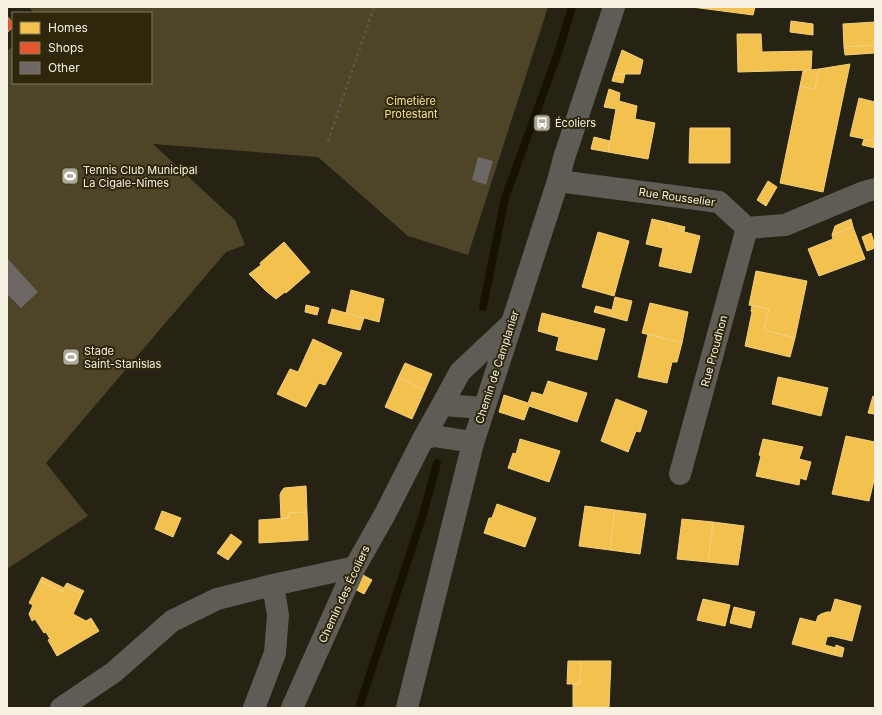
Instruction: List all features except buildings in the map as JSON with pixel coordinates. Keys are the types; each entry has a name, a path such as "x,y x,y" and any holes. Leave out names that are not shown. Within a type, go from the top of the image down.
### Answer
{"street":[{"name":"Chemin de Camplanier","path":"408,708 473,443 614,7"},
{"name":"Chemin de Camplanier","path":"606,31 622,7"},
{"name":"Rue Rousselier","path":"558,181 719,202 747,228"},
{"path":"747,228 785,224 875,189"},
{"name":"Rue Proudhon","path":"680,474 747,228"},
{"name":"Chemin des Écoliers","path":"292,708 354,566 385,514 460,372 511,324"},
{"path":"442,405 484,408"},
{"path":"423,440 434,436 473,443"},
{"path":"60,708 114,672 172,621 217,599 354,566"},
{"path":"254,708 275,653 278,615 273,585"}],"path":[{"path":"328,141 374,7"}],"green space":[{"name":"Cimetière Protestant","path":"29,7 548,7 468,255 408,236 318,157 153,144 235,220 245,245 226,252 46,463 88,516 7,569 7,51 12,47 12,84 152,84 152,12 33,12"}],"waterway":[{"path":"483,307 505,198 558,53 572,7"},
{"path":"359,708 424,511 437,463"}],"place":[{"name":"Écoliers","path":"542,123"},
{"name":"Tennis Club Municipal La Cigale-Nîmes","path":"70,176"},
{"name":"Stade Saint-Stanislas","path":"71,357"}]}
